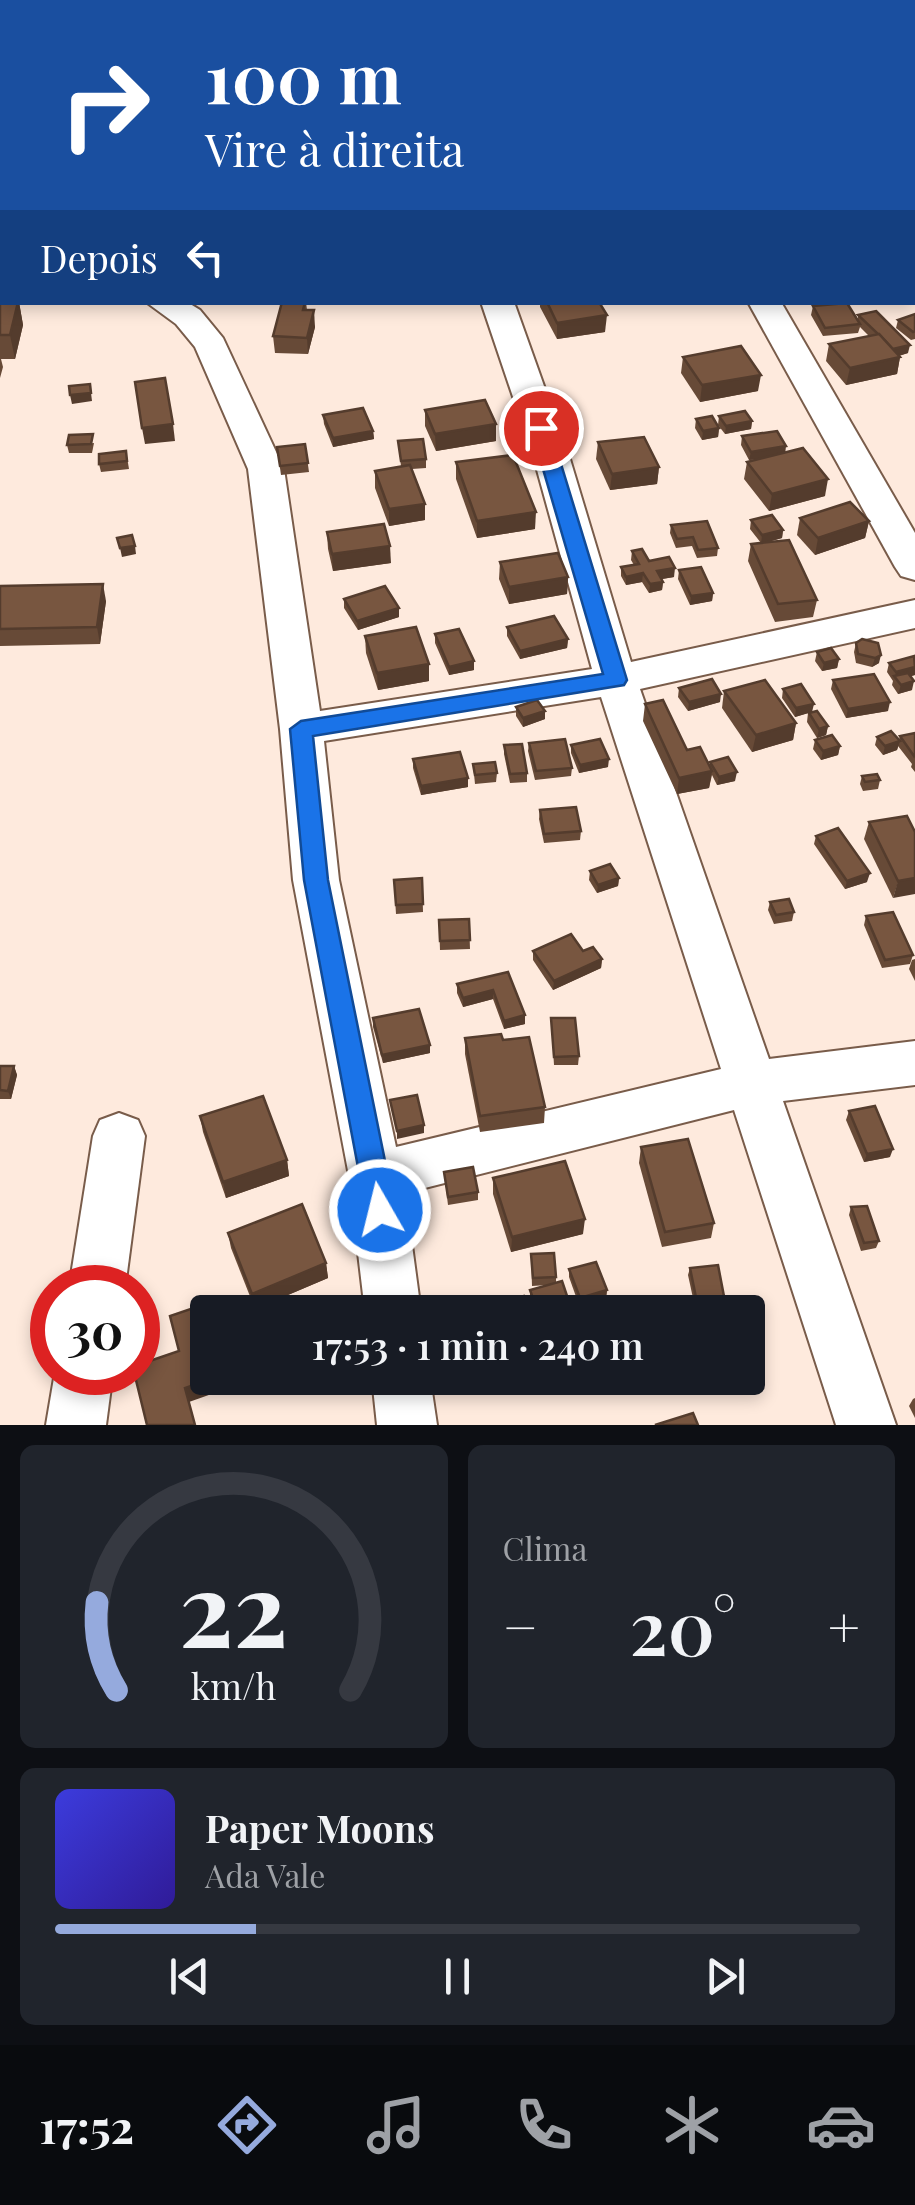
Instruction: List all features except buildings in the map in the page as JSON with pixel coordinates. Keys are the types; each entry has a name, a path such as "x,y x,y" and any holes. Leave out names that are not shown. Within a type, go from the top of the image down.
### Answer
{"street":[{"path":"167,305 188,317 211,345 266,469 301,729 316,880 376,1176 391,1295"},
{"path":"498,305 552,460 616,680 866,1425"},
{"path":"766,305 915,567"},
{"path":"301,729 616,680 915,614"},
{"path":"376,1176 754,1083 915,1063"},
{"path":"100,1265 119,1136"},
{"path":"76,1425 81,1395"},
{"path":"404,1395 407,1425"}],"route":[{"path":"380,1210 316,880 301,729 616,680 541,428"}]}
